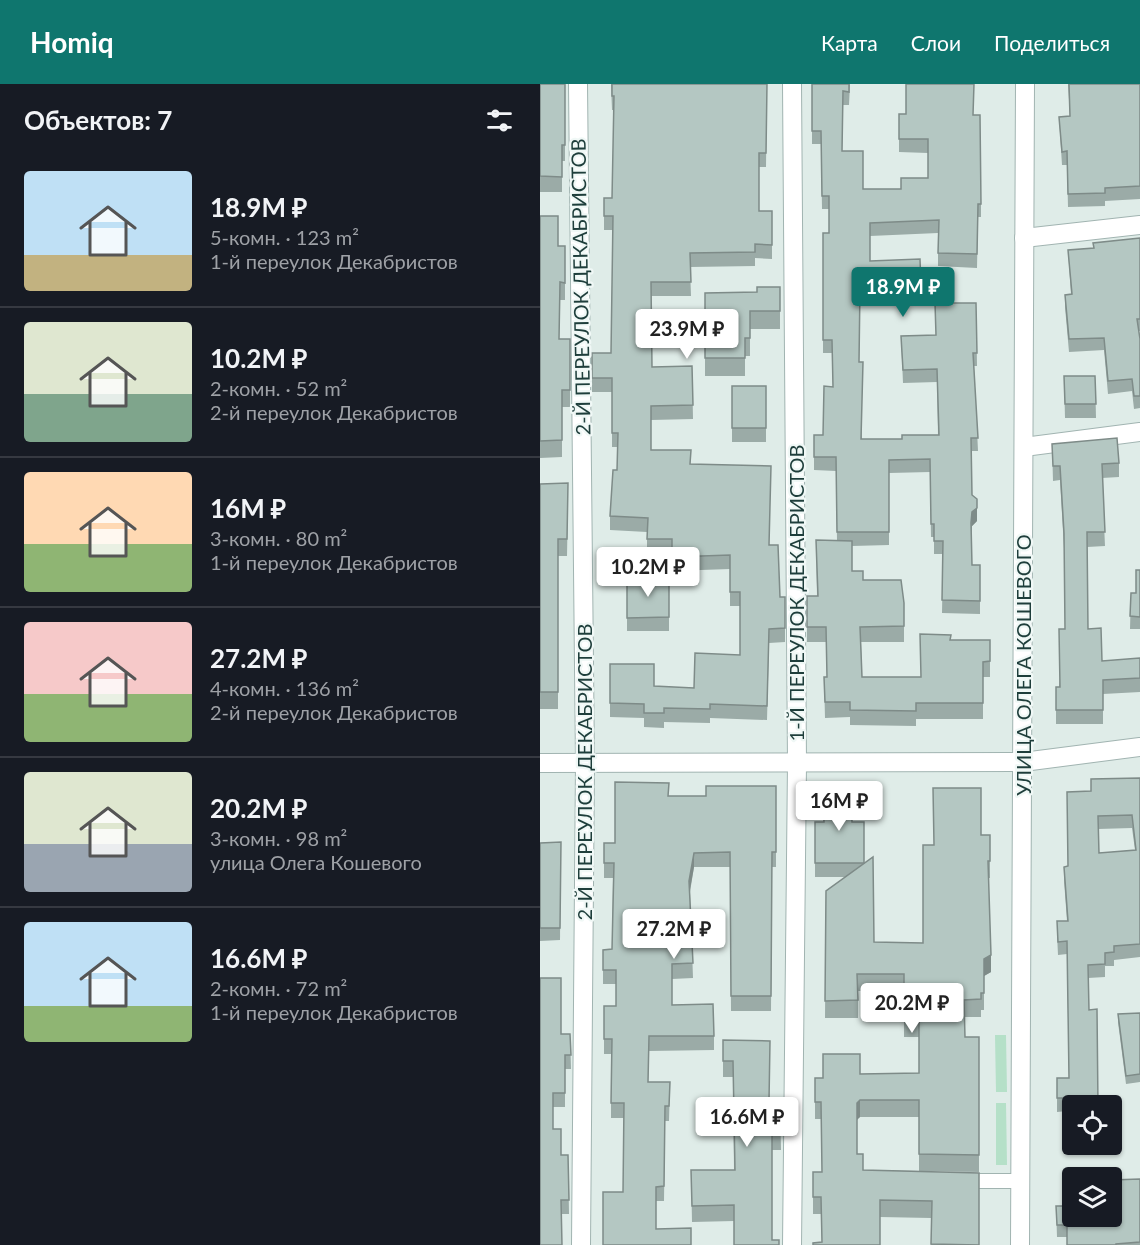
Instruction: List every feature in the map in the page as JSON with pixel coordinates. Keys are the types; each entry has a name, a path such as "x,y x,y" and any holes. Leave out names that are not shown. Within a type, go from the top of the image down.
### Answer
{"street":[{"name":"2-Й ПЕРЕУЛОК ДЕКАБРИСТОВ","path":"578,84 585,763 581,1245"},
{"name":"1-Й ПЕРЕУЛОК ДЕКАБРИСТОВ","path":"792,84 797,763 792,1245"},
{"name":"УЛИЦА ОЛЕГА КОШЕВОГО","path":"1020,1245 1025,84"},
{"path":"1024,238 1140,225"},
{"path":"1024,447 1140,432"},
{"path":"540,763 1023,762 1140,747"}],"lane":[{"path":"948,1180 1020,1181"}],"green space":[{"path":"995,1035 1006,1035 1007,1092 996,1092"},
{"path":"996,1103 1006,1103 1007,1165 996,1165"}],"building":[{"path":"540,84 565,84 565,145 562,145 562,177 540,176"},
{"path":"612,84 767,84 766,153 759,153 759,211 772,211 772,245 755,244 755,252 690,253 691,282 651,282 652,367 692,366 693,405 651,406 651,450 691,450 690,464 771,466 769,545 778,545 780,597 785,597 785,628 769,629 767,706 710,704 710,709 664,708 664,713 644,713 644,704 610,703 610,664 654,664 654,686 694,688 695,653 740,655 740,592 730,592 730,555 672,557 672,539 647,539 648,518 610,516 613,470 617,470 618,433 612,433 612,378 592,378 592,353 611,353 613,216 604,216 604,198 612,198 614,96 612,96"},
{"path":"812,84 849,84 849,92 843,91 842,151 863,151 863,189 901,189 901,178 928,178 928,139 899,139 899,114 906,114 906,84 974,84 973,115 980,115 981,204 978,204 977,254 938,253 939,220 870,223 870,261 920,259 921,286 860,288 859,362 863,362 861,439 902,439 902,435 939,435 937,369 903,370 901,336 936,335 935,303 976,303 977,353 973,353 978,438 971,438 972,495 977,499 977,508 972,512 971,523 972,565 980,565 980,601 942,600 943,541 934,541 934,524 931,524 930,459 889,460 889,532 837,532 836,457 814,457 814,435 823,435 824,386 833,387 832,340 823,340 823,233 829,233 829,196 822,196 821,131 812,131"},
{"path":"1069,84 1140,84 1140,186 1105,188 1105,193 1068,194 1067,151 1062,152 1059,117 1070,116"},
{"path":"540,216 558,216 558,246 565,246 565,283 560,282 559,339 570,339 570,390 562,390 562,440 540,441"},
{"path":"1140,238 1140,319 1137,319 1140,339 1140,396 1134,396 1132,379 1108,381 1104,338 1069,339 1065,295 1072,294 1068,250 1094,248 1093,243"},
{"path":"757,287 780,287 780,311 750,311 750,338 745,338 745,358 705,358 705,293 757,292"},
{"path":"1064,376 1095,376 1096,404 1065,404"},
{"path":"732,386 766,386 766,428 732,428"},
{"path":"1117,438 1119,463 1102,464 1105,532 1087,532 1088,629 1101,628 1102,661 1140,658 1140,678 1103,680 1103,710 1056,710 1056,687 1060,687 1059,629 1065,629 1064,533 1060,466 1053,466 1052,444"},
{"path":"568,483 567,539 558,539 558,692 540,692 540,484"},
{"path":"816,540 852,541 852,571 863,571 863,580 901,580 904,626 860,627 862,677 921,677 920,634 951,635 950,640 990,640 990,661 983,662 983,703 916,703 916,711 850,710 850,702 825,702 826,627 807,627 807,596 818,596"},
{"path":"1136,570 1140,570 1140,617 1130,616 1131,593 1136,593"},
{"path":"627,579 669,579 669,617 627,618"},
{"path":"1140,778 1140,944 1114,946 1114,952 1105,953 1105,964 1088,965 1089,1010 1097,1009 1098,1095 1062,1095 1062,1098 1057,1098 1057,1078 1069,1078 1067,941 1058,942 1057,921 1068,921 1064,867 1068,866 1067,792 1091,791 1091,779","holes":["1132,815 1136,850 1099,853 1098,816"]},
{"path":"615,782 669,783 668,796 706,796 706,786 776,786 776,852 772,852 771,996 731,996 730,852 694,853 689,881 693,963 672,964 672,1005 713,1004 714,1036 649,1036 648,1082 670,1082 669,1106 665,1106 664,1186 656,1187 656,1229 691,1228 691,1245 603,1245 603,1192 623,1192 624,1103 611,1103 612,1039 604,1039 604,1006 616,1006 616,970 603,970 603,950 612,949 614,863 604,863 604,843 615,843"},
{"path":"933,788 981,788 981,835 990,835 990,861 988,861 991,955 984,959 984,993 981,993 981,999 964,1000 965,1037 979,1037 979,1155 919,1154 919,1100 860,1100 857,1103 857,1154 863,1154 863,1170 979,1173 979,1245 931,1244 932,1201 880,1200 880,1245 813,1245 813,1243 822,1242 821,1197 813,1197 813,1172 822,1172 821,1102 815,1102 815,1078 823,1078 823,1054 860,1054 860,1074 919,1073 919,1020 904,1020 904,974 857,974 858,1000 825,1001 826,891 873,857 874,942 923,943 923,845 934,845"},
{"path":"823,791 851,791 852,822 864,822 864,863 815,863 815,822 824,822"},
{"path":"561,842 560,928 540,928 540,843"},
{"path":"540,978 561,978 561,1034 570,1034 571,1055 565,1055 565,1093 553,1093 553,1129 561,1129 561,1155 568,1155 569,1200 561,1200 562,1245 540,1245"},
{"path":"1140,1013 1140,1074 1126,1076 1118,1014"},
{"path":"723,1040 770,1041 769,1101 780,1101 781,1134 772,1134 772,1240 779,1240 779,1245 734,1245 734,1205 692,1206 691,1170 735,1170 733,1061 723,1061"},
{"path":"1140,1179 1140,1242 1116,1245 1067,1245 1067,1227 1122,1227 1122,1180"},
{"path":"1056,1206 1062,1206 1062,1225 1057,1225"}]}
